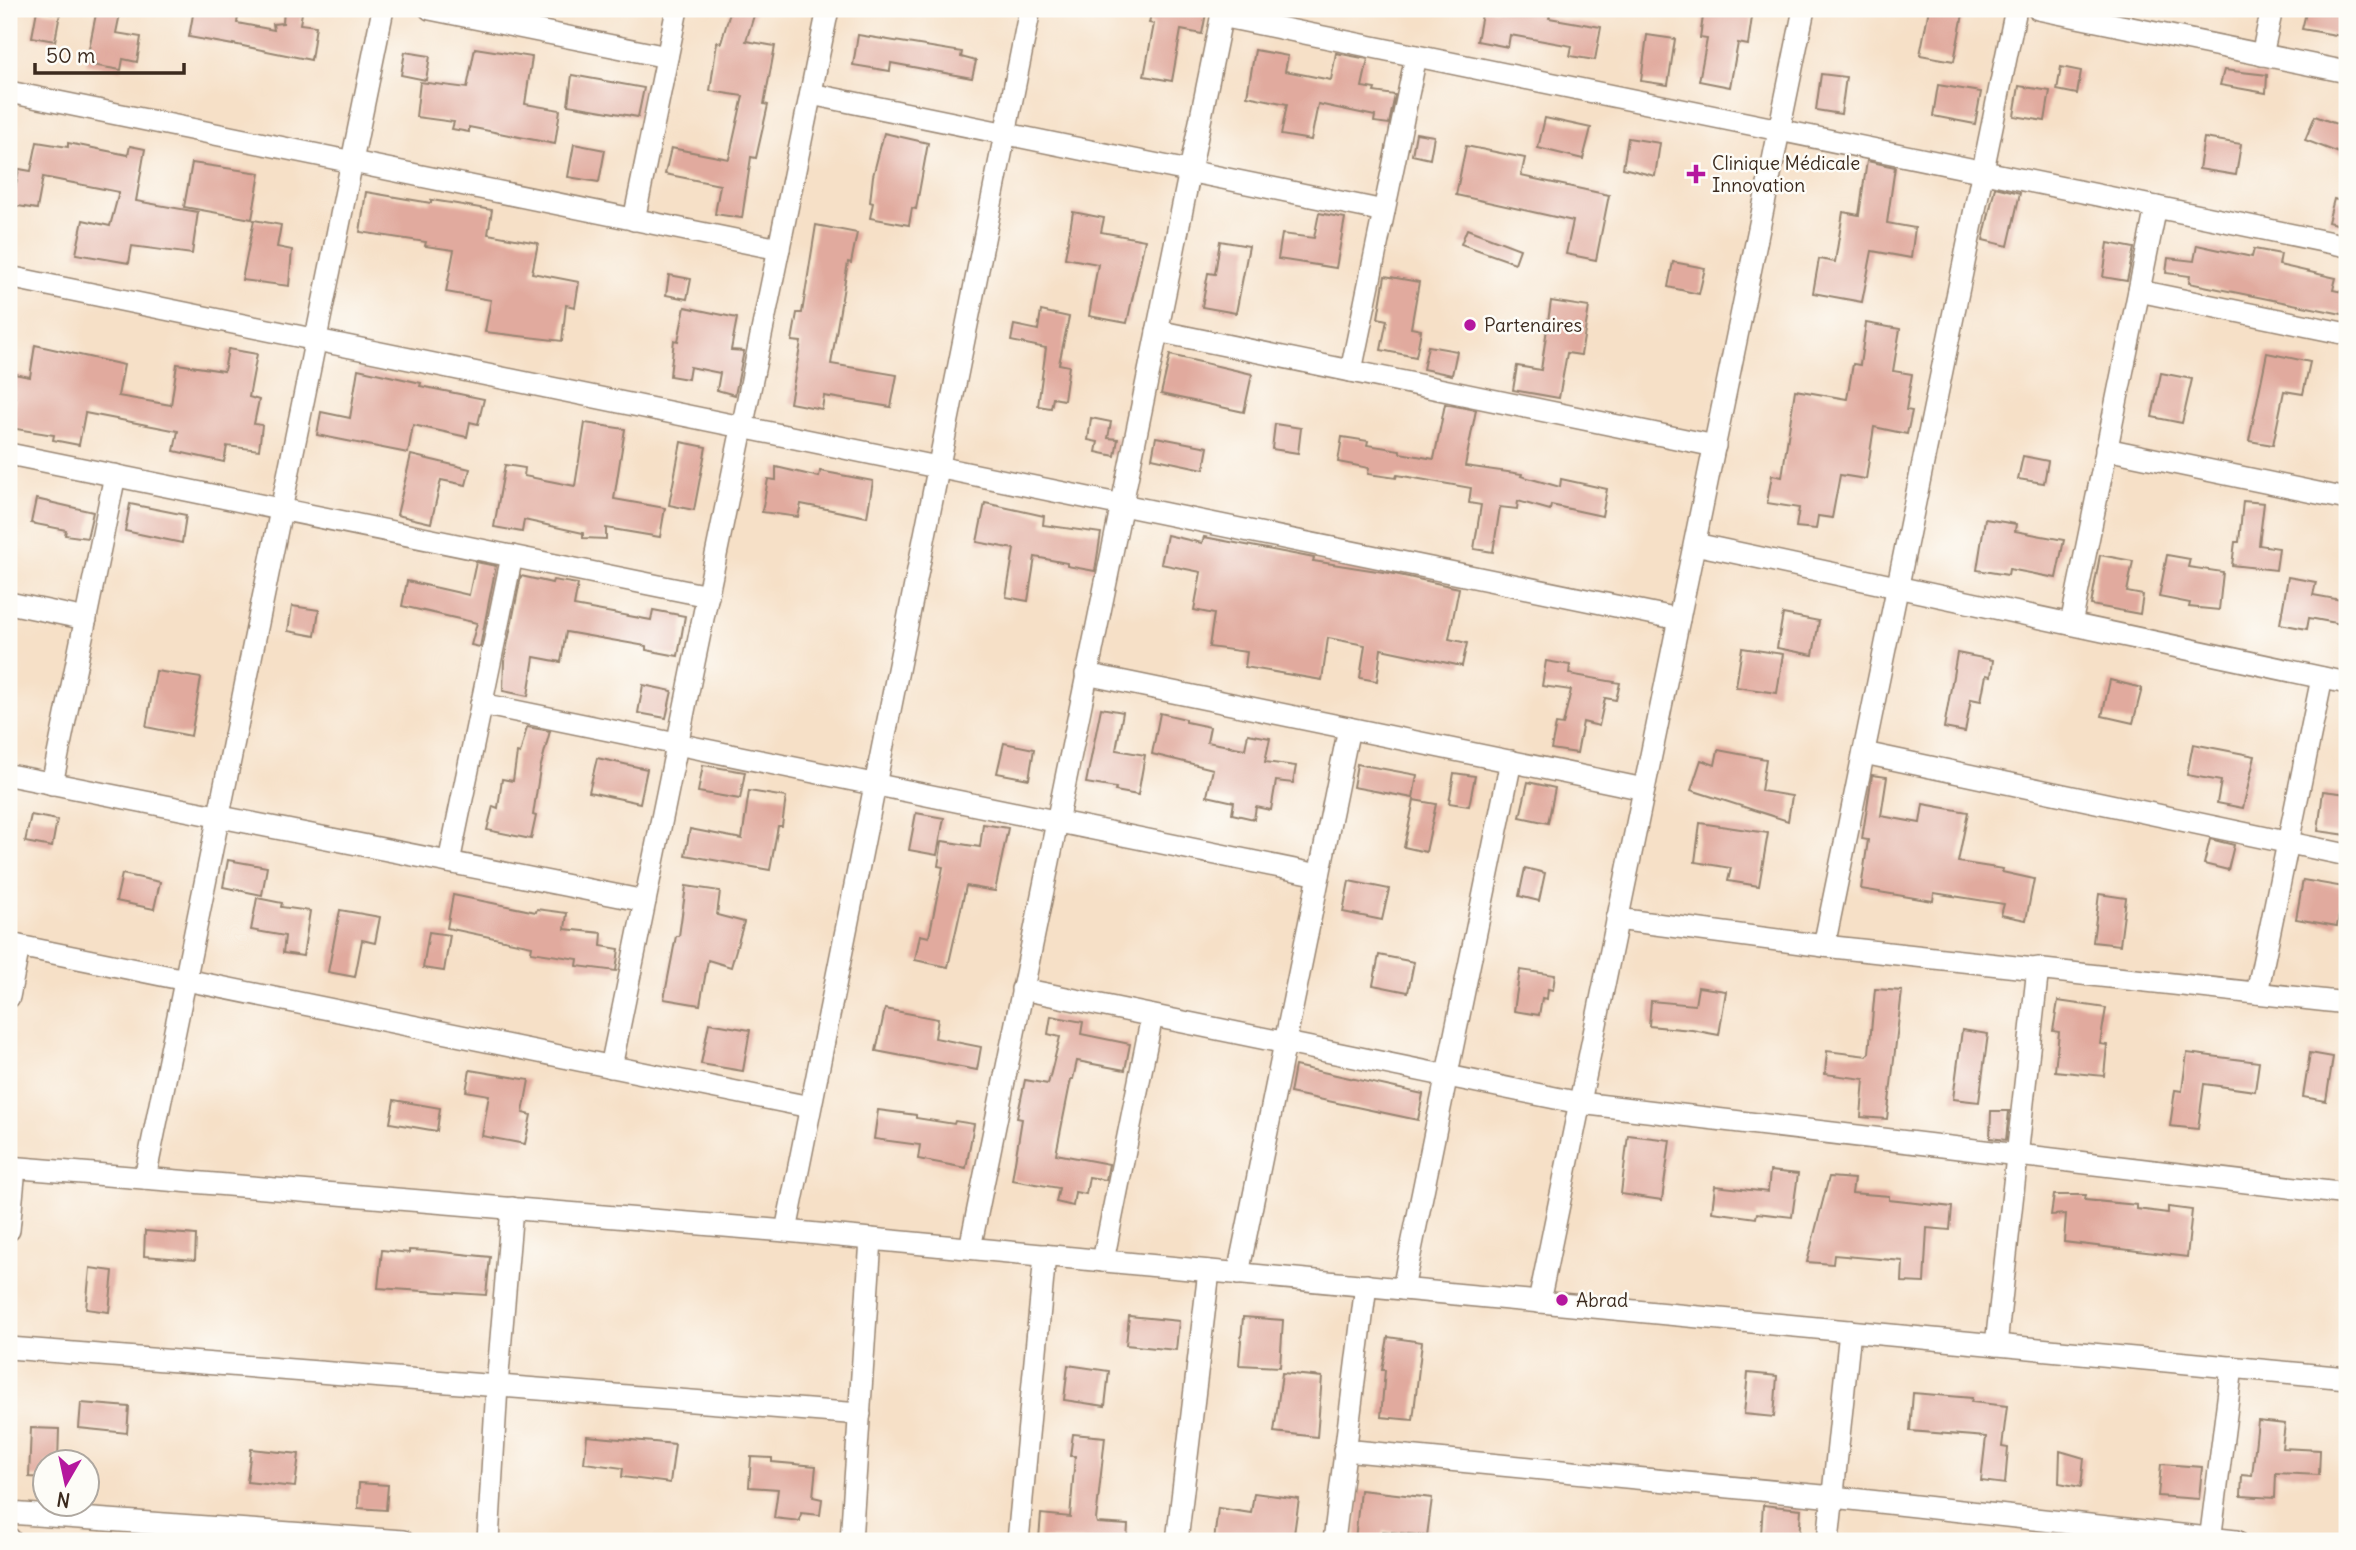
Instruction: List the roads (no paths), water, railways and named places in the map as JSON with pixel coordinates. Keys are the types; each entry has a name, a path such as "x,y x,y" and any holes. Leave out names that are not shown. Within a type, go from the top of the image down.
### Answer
{"street":[{"path":"145,1178 383,9"},
{"path":"430,9 667,57"},
{"path":"634,220 677,9"},
{"path":"611,1067 828,9"},
{"path":"786,1231 1030,9"},
{"path":"1539,1302 1804,9"},
{"path":"1824,946 2016,9"},
{"path":"2038,9 2347,72"},
{"path":"2262,55 2272,9"},
{"path":"970,1248 1222,13 1416,56 2347,246"},
{"path":"1351,371 1416,56"},
{"path":"9,92 779,250"},
{"path":"811,94 1384,211"},
{"path":"2071,624 2156,208"},
{"path":"9,277 1679,619"},
{"path":"2139,291 2347,334"},
{"path":"1157,331 1715,446"},
{"path":"2106,449 2347,499"},
{"path":"9,454 708,596"},
{"path":"52,784 116,475"},
{"path":"1695,544 2347,683"},
{"path":"449,862 512,556"},
{"path":"9,604 86,619"},
{"path":"1086,674 1644,789"},
{"path":"2257,993 2322,678"},
{"path":"481,704 1319,875"},
{"path":"1238,1273 1349,728"},
{"path":"1864,753 2347,855"},
{"path":"1403,1289 1511,761"},
{"path":"9,775 645,901"},
{"path":"1617,919 1824,946 2347,1003"},
{"path":"9,997 14,945 810,1107"},
{"path":"1996,1345 2038,968"},
{"path":"1022,989 1580,1103 2347,1194"},
{"path":"1103,1261 1152,1016"},
{"path":"9,1230 12,1168 786,1231 2347,1378"},
{"path":"488,1541 497,1386 512,1208"},
{"path":"851,1541 871,1239"},
{"path":"1018,1541 1045,1255"},
{"path":"1177,1541 1209,1271"},
{"path":"1334,1541 1366,1285"},
{"path":"1828,1541 1850,1331"},
{"path":"9,1348 860,1414"},
{"path":"2210,1540 2232,1367"},
{"path":"1344,1450 1833,1497 2236,1541"},
{"path":"9,1513 403,1541"}],"place":[{"name":"Clinique Médicale Innovation","path":"1696,174"},
{"name":"Partenaires","path":"1470,325"},
{"name":"Abrad","path":"1562,1300"}]}
